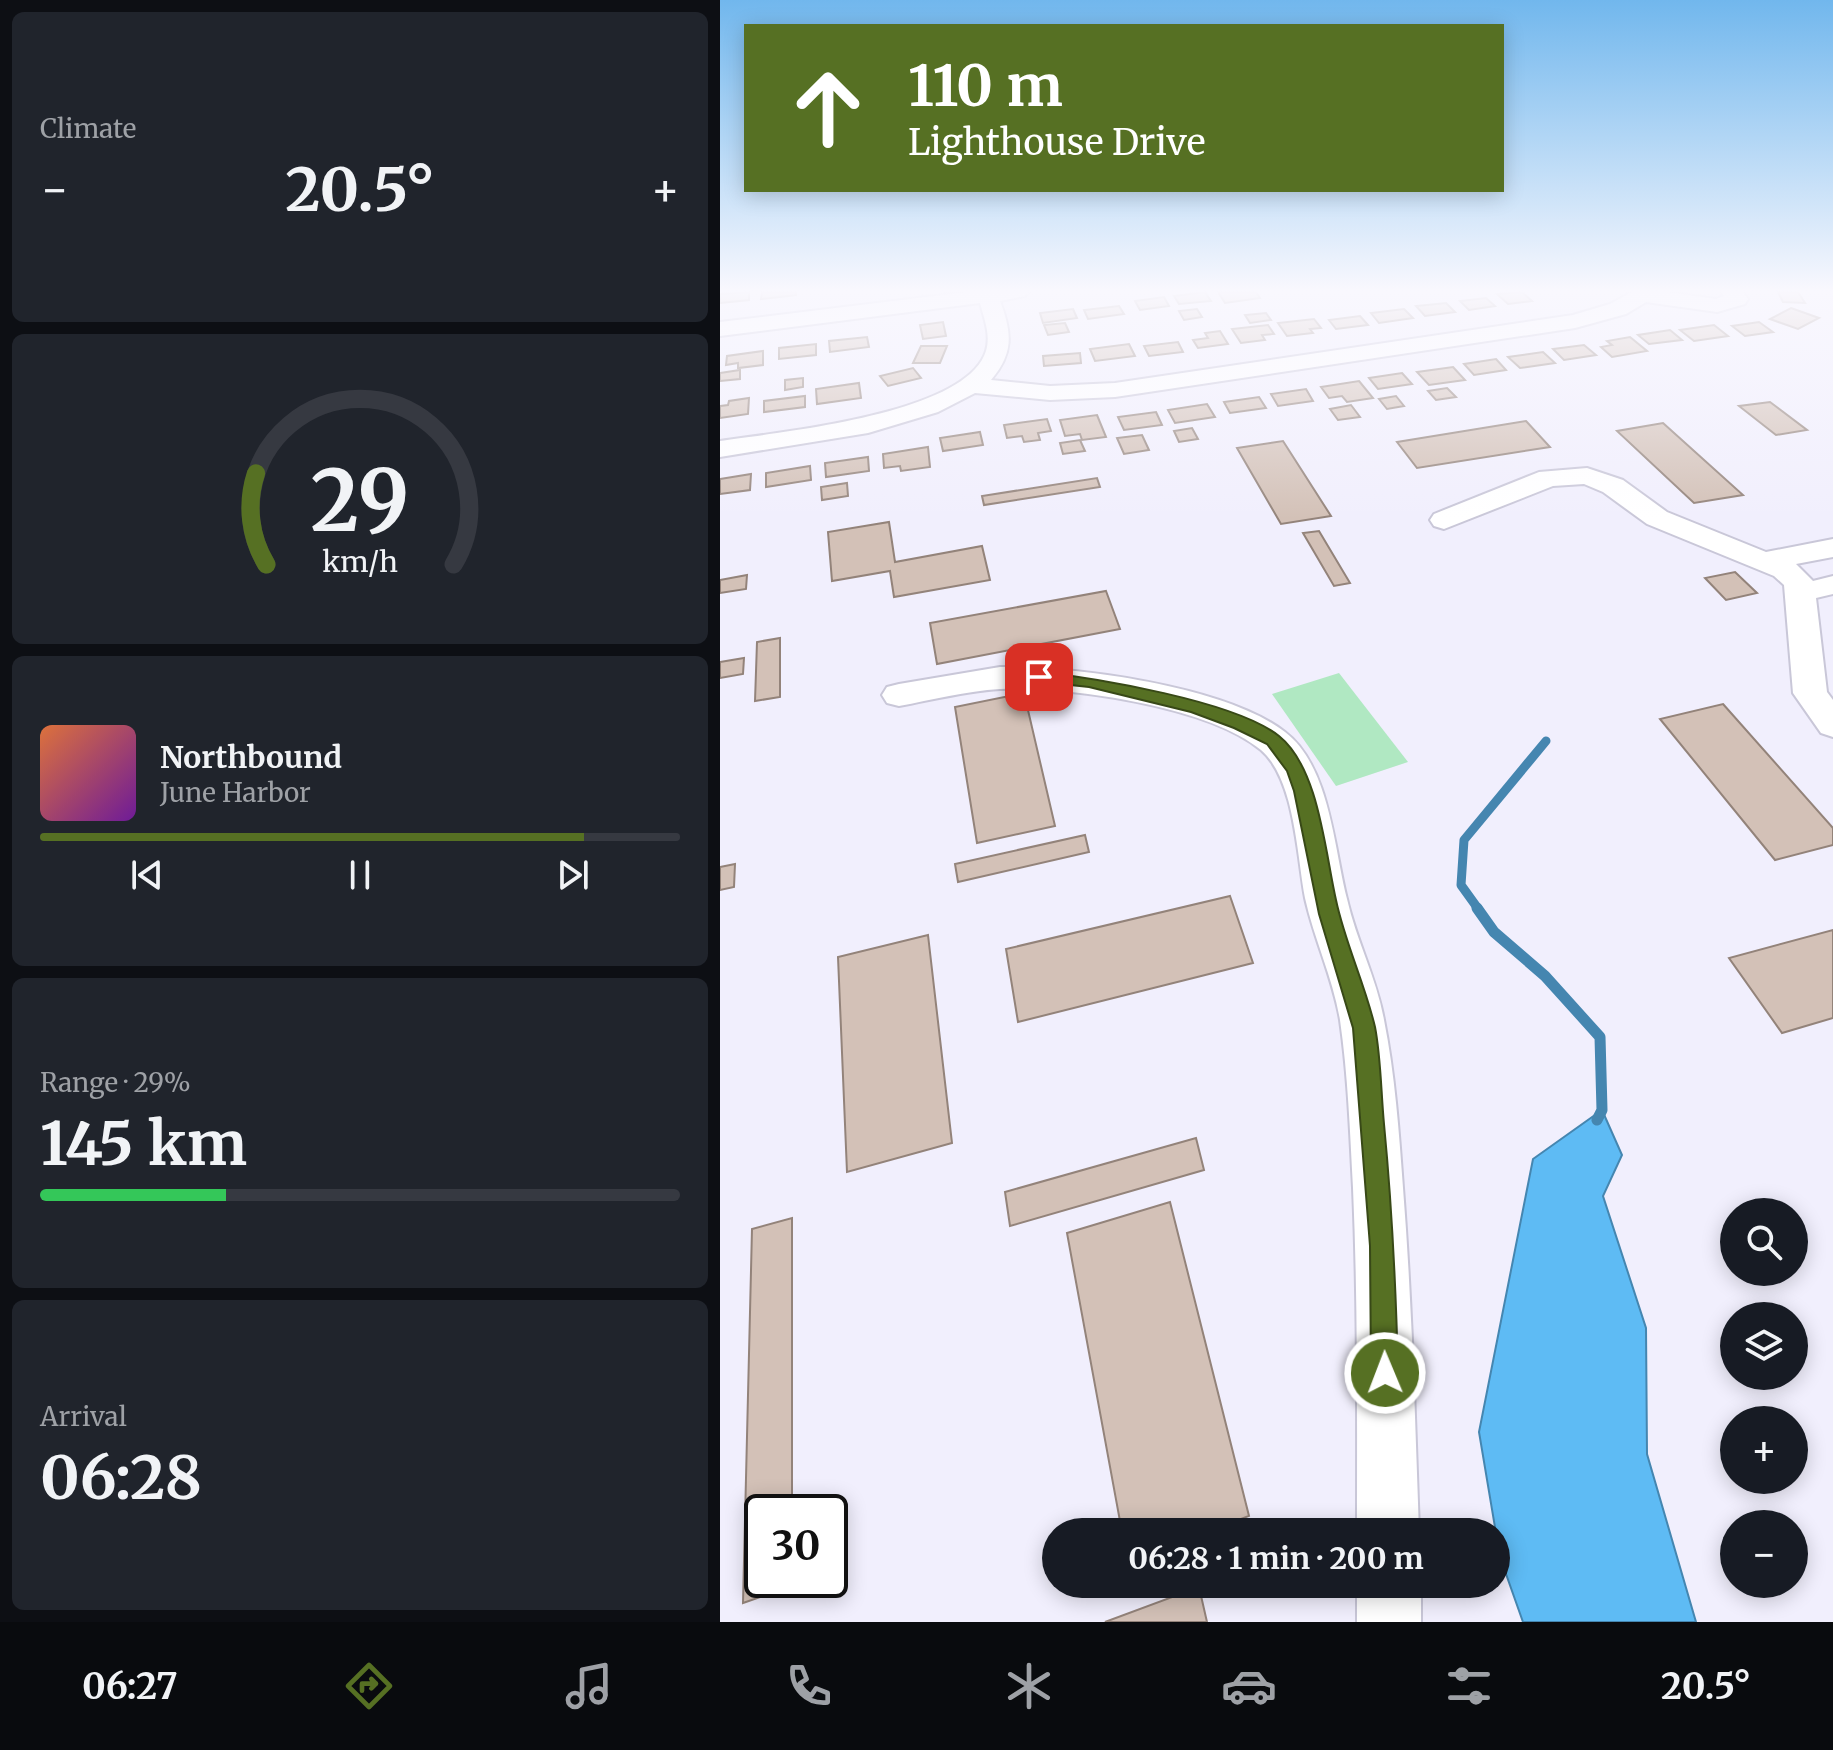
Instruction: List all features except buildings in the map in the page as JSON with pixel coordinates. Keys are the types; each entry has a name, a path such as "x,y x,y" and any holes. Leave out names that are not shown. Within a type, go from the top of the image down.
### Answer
{"street":[{"path":"720,449 871,425 929,407 971,385 989,368"},
{"path":"971,385 1050,393 1115,390 1262,368"},
{"path":"1444,520 1549,478 1587,476 1613,486 1657,518 1783,575 1833,585"},
{"path":"1783,575 1833,548"},
{"path":"1783,575 1810,693 1833,725"},
{"path":"899,695 999,678 1039,677 1089,682 1195,707 1240,724 1273,740 1295,769 1329,914 1364,1028 1383,1246 1388,1518"},
{"path":"1389,1598 1389,1622"}],"green space":[{"path":"1339,673 1408,762 1336,786 1272,694"}],"water":[{"path":"1602,1110 1622,1155 1603,1196 1646,1328 1647,1454 1696,1622 1523,1622 1510,1585 1510,1518 1493,1518 1479,1432 1533,1159"}],"waterway":[{"path":"1479,910 1461,885 1464,840 1546,741"},
{"path":"1477,908 1494,932 1545,976 1600,1037 1602,1110 1597,1120"}],"route":[{"path":"1039,677 1089,682 1195,707 1273,740 1295,769 1303,791 1329,914 1364,1028 1383,1246 1385,1373"}]}
